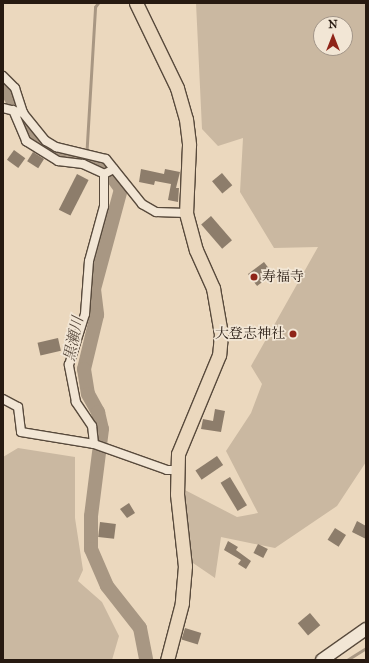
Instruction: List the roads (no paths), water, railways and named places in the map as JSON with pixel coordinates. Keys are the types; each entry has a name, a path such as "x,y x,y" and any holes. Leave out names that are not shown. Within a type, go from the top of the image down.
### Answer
{"main road":[{"path":"136,3 177,88 186,120 189,145 186,213 196,250 213,288 221,334 219,355 184,438 176,470 185,566 182,603 167,660"},
{"path":"322,660 366,629"}],"street":[{"path":"3,76 15,88 24,113 46,141 56,147 106,159 109,171 104,206 89,261 85,314 69,365 76,402 92,426 99,446"},
{"path":"3,108 24,113"},
{"path":"12,110 26,141 58,161 83,164 109,171 142,204 156,212 186,213"},
{"path":"3,399 18,407 21,432 99,446 140,461 176,470"}],"waterway":[{"path":"86,160 95,7 98,3"},
{"name":"黒瀬川","path":"3,84 15,105"},
{"name":"黒瀬川","path":"21,117 28,134 49,152 105,167 121,189 94,289 97,315 84,369 88,394 98,412 102,429 91,516 91,549 107,586 140,628 146,660"},
{"path":"347,660 366,648"}],"place":[{"name":"寿福寺","path":"254,277"},
{"name":"大登志神社","path":"293,334"}]}
